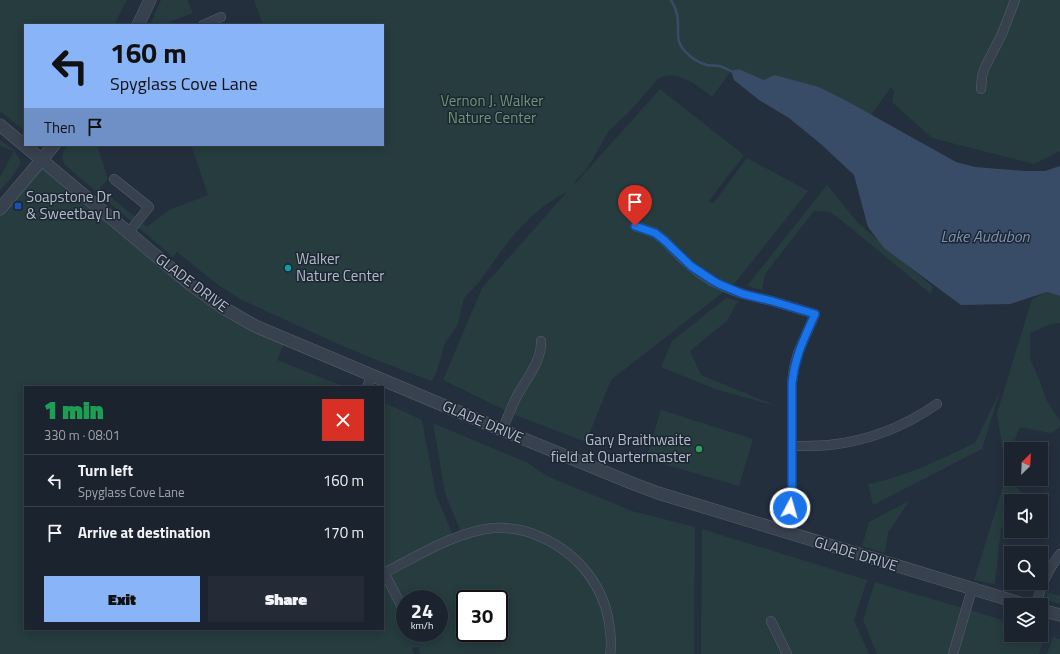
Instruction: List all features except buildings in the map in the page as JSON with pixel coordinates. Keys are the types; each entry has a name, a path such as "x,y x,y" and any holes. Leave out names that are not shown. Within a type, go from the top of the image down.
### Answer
{"street":[{"path":"138,24 150,0"},
{"path":"981,89 982,76 985,67 1002,34 1015,0"},
{"path":"205,24 221,17"},
{"name":"GLADE DRIVE","path":"0,125 24,145"},
{"name":"GLADE DRIVE","path":"25,146 192,285 222,307 255,326 502,430 658,493 1004,598"},
{"path":"0,210 53,146"},
{"path":"114,179 149,207 129,232"},
{"path":"635,226 655,233 698,272 722,286 743,294 815,314 798,353 794,368 792,383 792,491 790,508 784,532"},
{"path":"502,430 516,399 540,355 541,341"},
{"path":"367,386 372,375"},
{"path":"792,446 828,445 871,437 909,422 937,404"},
{"path":"396,595 384,572 459,536 494,528 522,530 535,534 563,549 585,569 594,581 601,595 608,616 611,640 610,654"},
{"path":"1038,598 1045,577 1060,554"},
{"path":"953,654 972,589"},
{"path":"1048,612 1060,615"},
{"path":"771,621 787,654"}],"green space":[{"path":"0,0 127,0 115,24 24,24 24,130 0,111"},
{"path":"161,0 187,0 193,13 169,22 168,24 150,24"},
{"name":"Vernon J. Walker Nature Center","path":"254,0 1060,0 1060,151 1034,164 932,138 892,102 894,91 891,87 871,115 819,87 764,80 739,69 731,71 712,97 693,83 679,77 671,76 657,80 630,111 608,132 590,164 577,179 574,185 660,89 744,155 709,201 713,204 747,158 808,191 735,283 611,380 586,442 515,415 443,380 482,288 567,192 541,209 519,229 480,281 466,296 458,323 445,343 438,368 432,381 347,348 242,300 218,285 177,252 173,257 65,165 62,158 64,150 68,146 97,146 108,179 100,188 147,227 169,210 208,195 191,146 384,146 384,24 263,24"},
{"path":"0,140 14,150 20,160 20,165 9,181 0,190 0,177 14,151 0,146"},
{"path":"42,160 191,285 286,339 277,360 342,386 24,386 24,630 384,630 384,402 422,420 436,495 454,538 462,535 445,493 433,423 528,463 547,476 632,511 695,527 694,654 420,654 419,647 412,648 414,654 0,654 0,209"},
{"path":"827,185 858,223 933,287 931,294 830,212 814,211 765,274 762,290 747,286"},
{"path":"1047,292 1060,296 1060,323 1051,324 1030,333 1030,359 1047,401 1060,421 1060,427 1051,433 1020,427 1014,442 1004,442 1004,458 997,413 1032,299"},
{"path":"726,298 738,301 727,321 690,351 701,375 777,406 715,389 661,367 672,341"},
{"path":"1000,391 982,449 873,505 868,484 896,477 975,443"},
{"name":"Gary Braithwaite field at Quartermaster","path":"661,410 753,439 739,486 646,459"},
{"path":"1004,483 1004,486 1015,486 1023,494 1004,494 1004,525 1001,528 995,584 974,580"},
{"path":"909,501 888,533 885,553 862,546 869,522"},
{"path":"702,529 867,580 854,621 869,654 701,654"},
{"path":"875,582 1004,621 1004,642 1043,642 1039,654 877,654 863,620"},
{"path":"1047,592 1060,596 1060,604 1049,601 1047,598"},
{"path":"1053,636 1060,639 1060,654 1047,654"}],"water":[{"name":"Lake Audubon","path":"739,69 764,80 774,75 819,87 956,162 975,167 1024,171 1045,171 1060,166 1060,296 1047,292 1010,304 961,305 884,248 868,227 854,175 822,145 789,118 759,100 734,80 731,71"}],"waterway":[{"path":"671,0 677,13 679,41 684,50 697,61 708,65 724,67 731,71"}],"place":[{"name":"Soapstone Dr & Sweetbay Ln","path":"18,206"},
{"name":"Walker Nature Center","path":"288,268"},
{"name":"Gary Braithwaite field at Quartermaster","path":"699,449"}],"route":[{"path":"635,226 655,233 698,272 727,288 743,294 815,314 798,353 792,383 792,491 790,508"}]}
